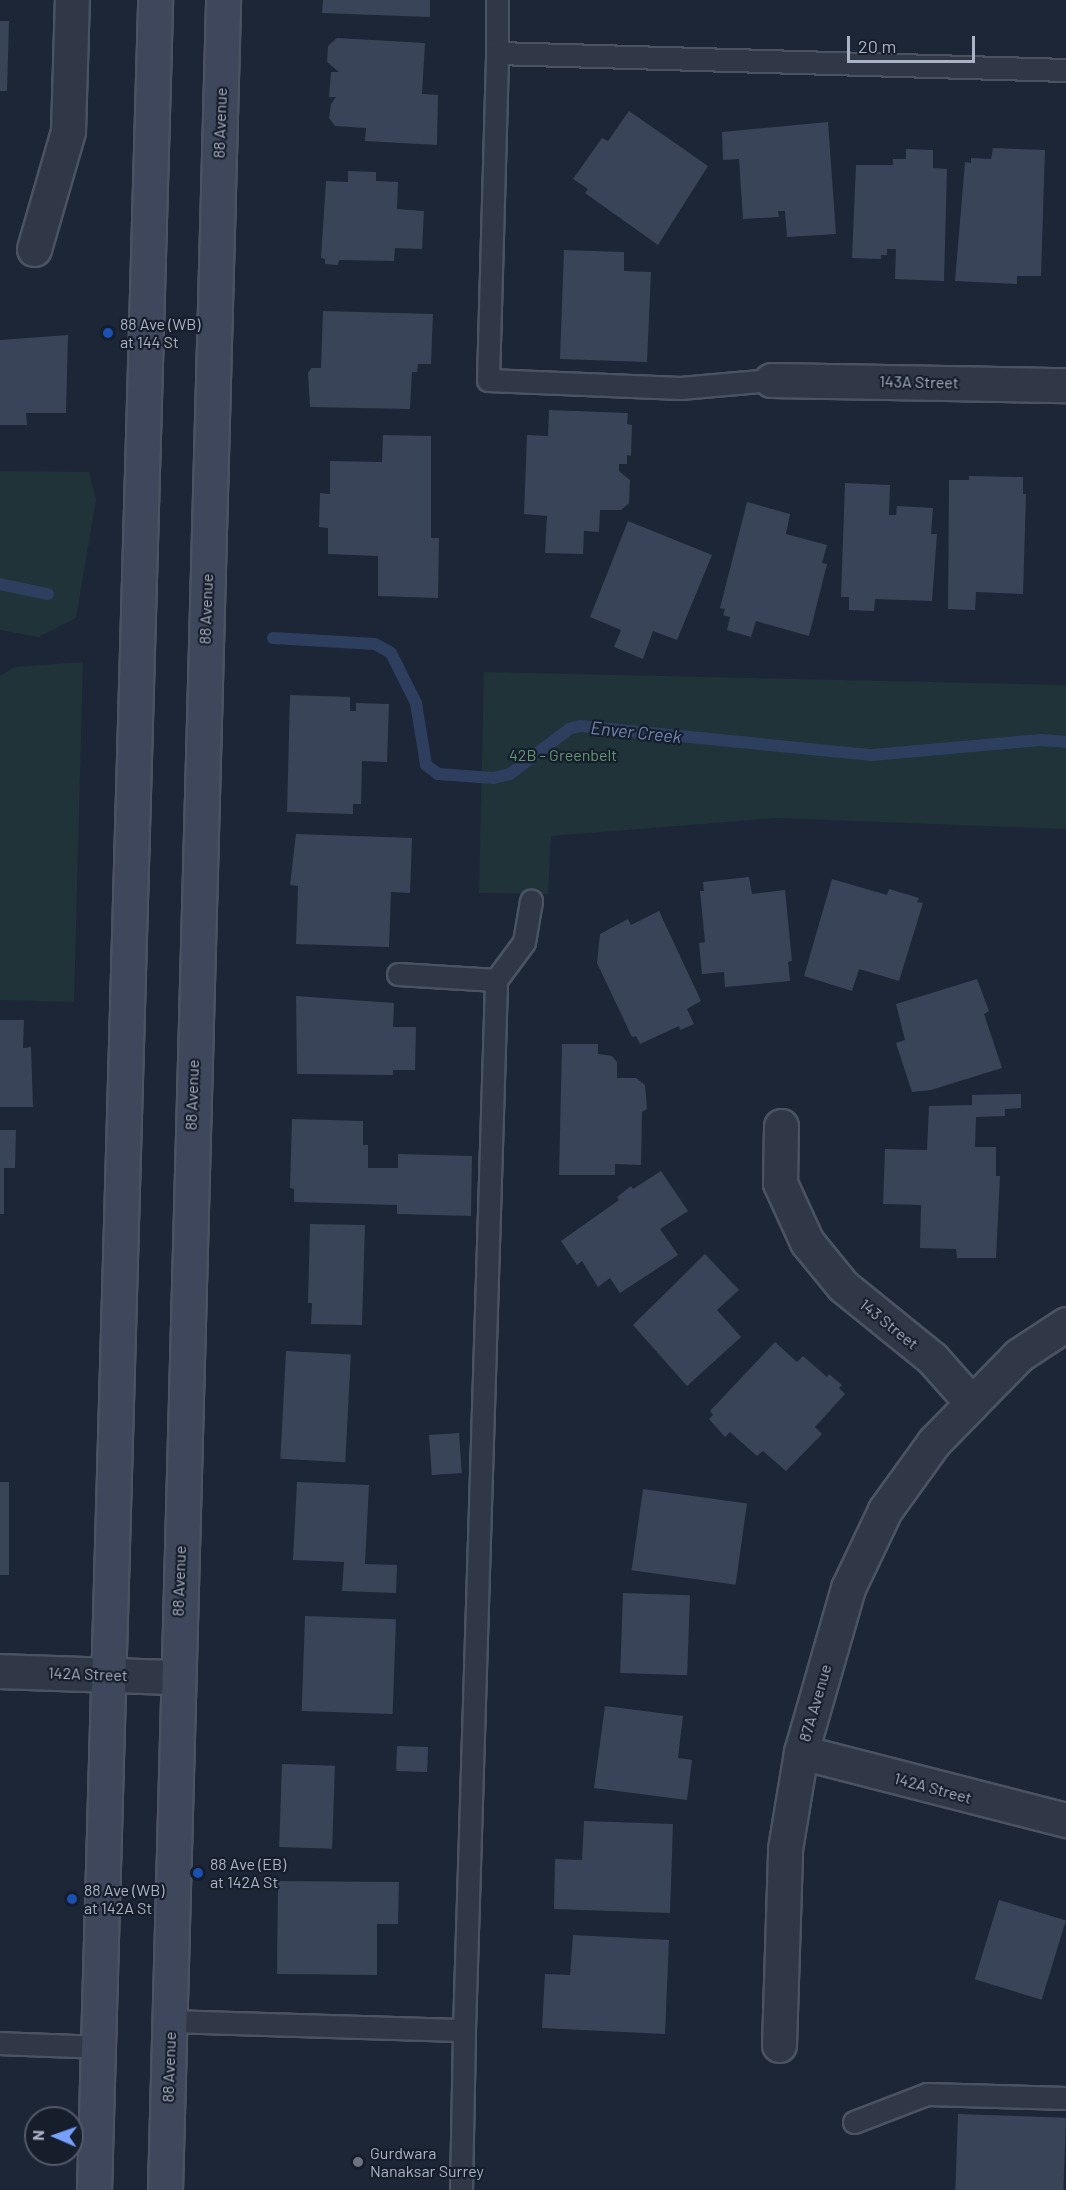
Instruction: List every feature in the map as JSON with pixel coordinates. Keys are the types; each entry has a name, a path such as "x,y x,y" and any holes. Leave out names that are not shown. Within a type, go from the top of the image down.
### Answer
{"main road":[{"path":"94,2190 155,0"},
{"name":"88 Avenue","path":"165,2190 171,2021 176,1677 224,0"}],"street":[{"path":"34,249 68,130 72,0"},
{"name":"143A Street","path":"771,380 1066,385"},
{"name":"143 Street","path":"781,1126 780,1183 807,1242 843,1286 932,1358 972,1403"},
{"path":"972,1403 1019,1355 1066,1324"},
{"name":"87A Avenue","path":"779,2045 786,1849 801,1752 848,1588 885,1510 934,1442 972,1403"},
{"name":"142A Street","path":"0,1671 176,1677"},
{"name":"142A Street","path":"801,1752 1066,1820"}],"lane":[{"path":"497,0 488,380 680,388 771,380"},
{"path":"497,53 1066,70"},
{"path":"461,2190 496,980 524,942 531,901"},
{"path":"398,974 496,980"},
{"path":"171,2021 464,2030"},
{"path":"0,2043 98,2046"},
{"path":"854,2122 927,2094 1066,2098"}],"green space":[{"path":"0,471 89,472 96,500 76,618 39,637 0,630"},
{"path":"83,662 74,1002 0,1000 0,676 15,667"},
{"name":"42B - Greenbelt","path":"484,672 1066,685 1066,829 776,818 551,836 548,894 479,893"}],"building":[{"path":"323,0 430,0 430,17 322,13"},
{"path":"0,21 9,21 7,91 0,91"},
{"path":"337,38 425,43 422,94 438,95 437,145 365,141 366,128 335,126 329,118 331,104 336,97 329,97 331,72 339,72 327,62 328,46"},
{"path":"629,111 708,166 658,245 585,193 588,189 573,179 602,138 608,141"},
{"path":"828,122 836,234 787,237 785,211 778,211 779,217 743,219 739,159 723,160 722,132"},
{"path":"993,148 1045,150 1041,276 1017,276 1017,284 955,281 965,162 971,163 971,158 991,159"},
{"path":"906,149 933,150 933,168 947,169 944,281 895,279 896,249 887,249 887,255 881,255 881,259 852,258 856,165 893,165 893,159 906,159"},
{"path":"348,171 376,172 376,181 398,182 397,209 424,211 422,249 395,248 394,261 339,260 338,265 325,264 325,259 321,258 326,181 348,182"},
{"path":"564,250 624,252 624,271 651,272 647,362 560,359"},
{"path":"323,311 433,314 431,364 418,364 417,372 412,372 410,409 310,407 308,373 311,368 321,368"},
{"path":"68,335 66,413 26,413 27,425 0,425 0,340"},
{"path":"549,410 628,413 627,424 632,425 631,456 627,455 627,464 619,464 619,471 630,480 629,503 621,510 600,510 599,532 584,531 583,554 545,553 547,516 524,514 527,435 548,436"},
{"path":"383,435 431,436 431,538 439,538 438,598 378,596 378,556 328,554 328,528 319,527 320,493 330,494 330,461 382,462"},
{"path":"969,476 1023,477 1023,494 1026,494 1023,594 976,592 975,610 948,609 949,480 969,480"},
{"path":"845,483 890,485 889,515 896,515 897,506 933,508 931,534 937,534 932,601 875,599 874,611 849,610 849,597 841,597"},
{"path":"747,502 790,514 786,534 827,545 822,563 827,564 809,636 756,621 751,637 727,630 730,617 723,615 725,609 720,608"},
{"path":"628,521 712,555 677,640 653,631 643,659 614,647 621,630 590,617"},
{"path":"290,695 350,697 350,711 356,711 356,703 389,704 387,762 362,761 361,804 353,804 353,814 287,812"},
{"path":"296,834 412,838 410,893 391,892 389,947 296,944 298,886 290,885"},
{"path":"749,877 752,894 785,890 792,961 788,962 790,981 725,987 724,972 702,974 699,943 705,942 700,891 704,891 703,882"},
{"path":"832,879 887,895 889,889 919,898 917,902 923,903 899,981 859,969 852,991 804,976"},
{"path":"659,911 701,1001 687,1009 694,1024 680,1030 679,1026 640,1044 636,1036 632,1037 597,963 600,934 628,919 631,925"},
{"path":"977,979 989,1011 984,1014 1002,1068 931,1090 912,1092 896,1043 905,1040 896,1004"},
{"path":"296,996 394,1003 393,1027 416,1027 415,1070 393,1070 393,1075 297,1074"},
{"path":"0,1020 24,1020 23,1048 31,1047 33,1107 0,1107"},
{"path":"562,1044 598,1044 598,1054 612,1056 617,1062 617,1078 636,1078 645,1085 647,1109 642,1112 641,1165 615,1164 615,1175 559,1175"},
{"path":"1021,1094 1021,1108 1005,1109 1005,1116 976,1117 975,1147 996,1147 996,1176 1000,1176 996,1258 957,1258 956,1249 920,1248 921,1205 883,1204 885,1149 927,1150 929,1106 972,1105 972,1095"},
{"path":"292,1119 363,1121 363,1145 368,1145 368,1168 398,1168 398,1154 472,1156 471,1216 397,1214 397,1205 294,1202 294,1189 290,1188"},
{"path":"0,1130 16,1130 15,1168 4,1168 4,1214 0,1214"},
{"path":"661,1171 688,1211 660,1229 678,1255 620,1293 610,1278 598,1287 582,1261 577,1265 561,1241 619,1200 617,1197 631,1186 633,1189"},
{"path":"310,1224 365,1225 362,1325 311,1324 312,1303 308,1303"},
{"path":"705,1254 739,1290 717,1310 741,1337 687,1386 633,1325"},
{"path":"775,1342 797,1362 803,1356 827,1377 829,1374 842,1385 839,1388 845,1394 815,1427 822,1434 786,1471 763,1451 757,1456 730,1432 725,1437 709,1419 713,1415 710,1411"},
{"path":"286,1351 351,1354 345,1462 280,1459"},
{"path":"459,1433 462,1473 432,1475 429,1435"},
{"path":"0,1482 9,1482 9,1575 0,1575"},
{"path":"297,1482 369,1485 365,1564 397,1565 396,1593 342,1591 344,1562 293,1560"},
{"path":"643,1489 747,1504 736,1585 632,1570"},
{"path":"623,1593 690,1595 687,1675 620,1673"},
{"path":"305,1616 396,1619 393,1714 302,1711"},
{"path":"605,1706 683,1716 678,1758 692,1760 687,1800 594,1788"},
{"path":"397,1746 428,1747 427,1772 396,1771"},
{"path":"282,1764 335,1766 332,1849 279,1847"},
{"path":"584,1821 673,1824 670,1913 554,1909 555,1859 582,1860"},
{"path":"278,1881 399,1882 398,1924 377,1924 377,1975 277,1974"},
{"path":"999,1900 1066,1920 1042,2000 975,1979"},
{"path":"573,1935 669,1940 665,2034 542,2028 545,1974 570,1975"},
{"path":"958,2114 1066,2118 1063,2190 955,2190"}],"waterway":[{"name":"Enver Creek","path":"0,584 48,594"},
{"name":"Enver Creek","path":"273,638 375,644 391,653 416,703 426,765 438,774 494,778 510,774 569,729 580,726 872,755 1040,740 1066,742"}],"place":[{"name":"88 Ave (WB) at 144 St","path":"108,333"},
{"name":"88 Ave (EB) at 142A St","path":"198,1873"},
{"name":"88 Ave (WB) at 142A St","path":"72,1899"},
{"name":"Gurdwara Nanaksar Surrey","path":"358,2162"}]}
